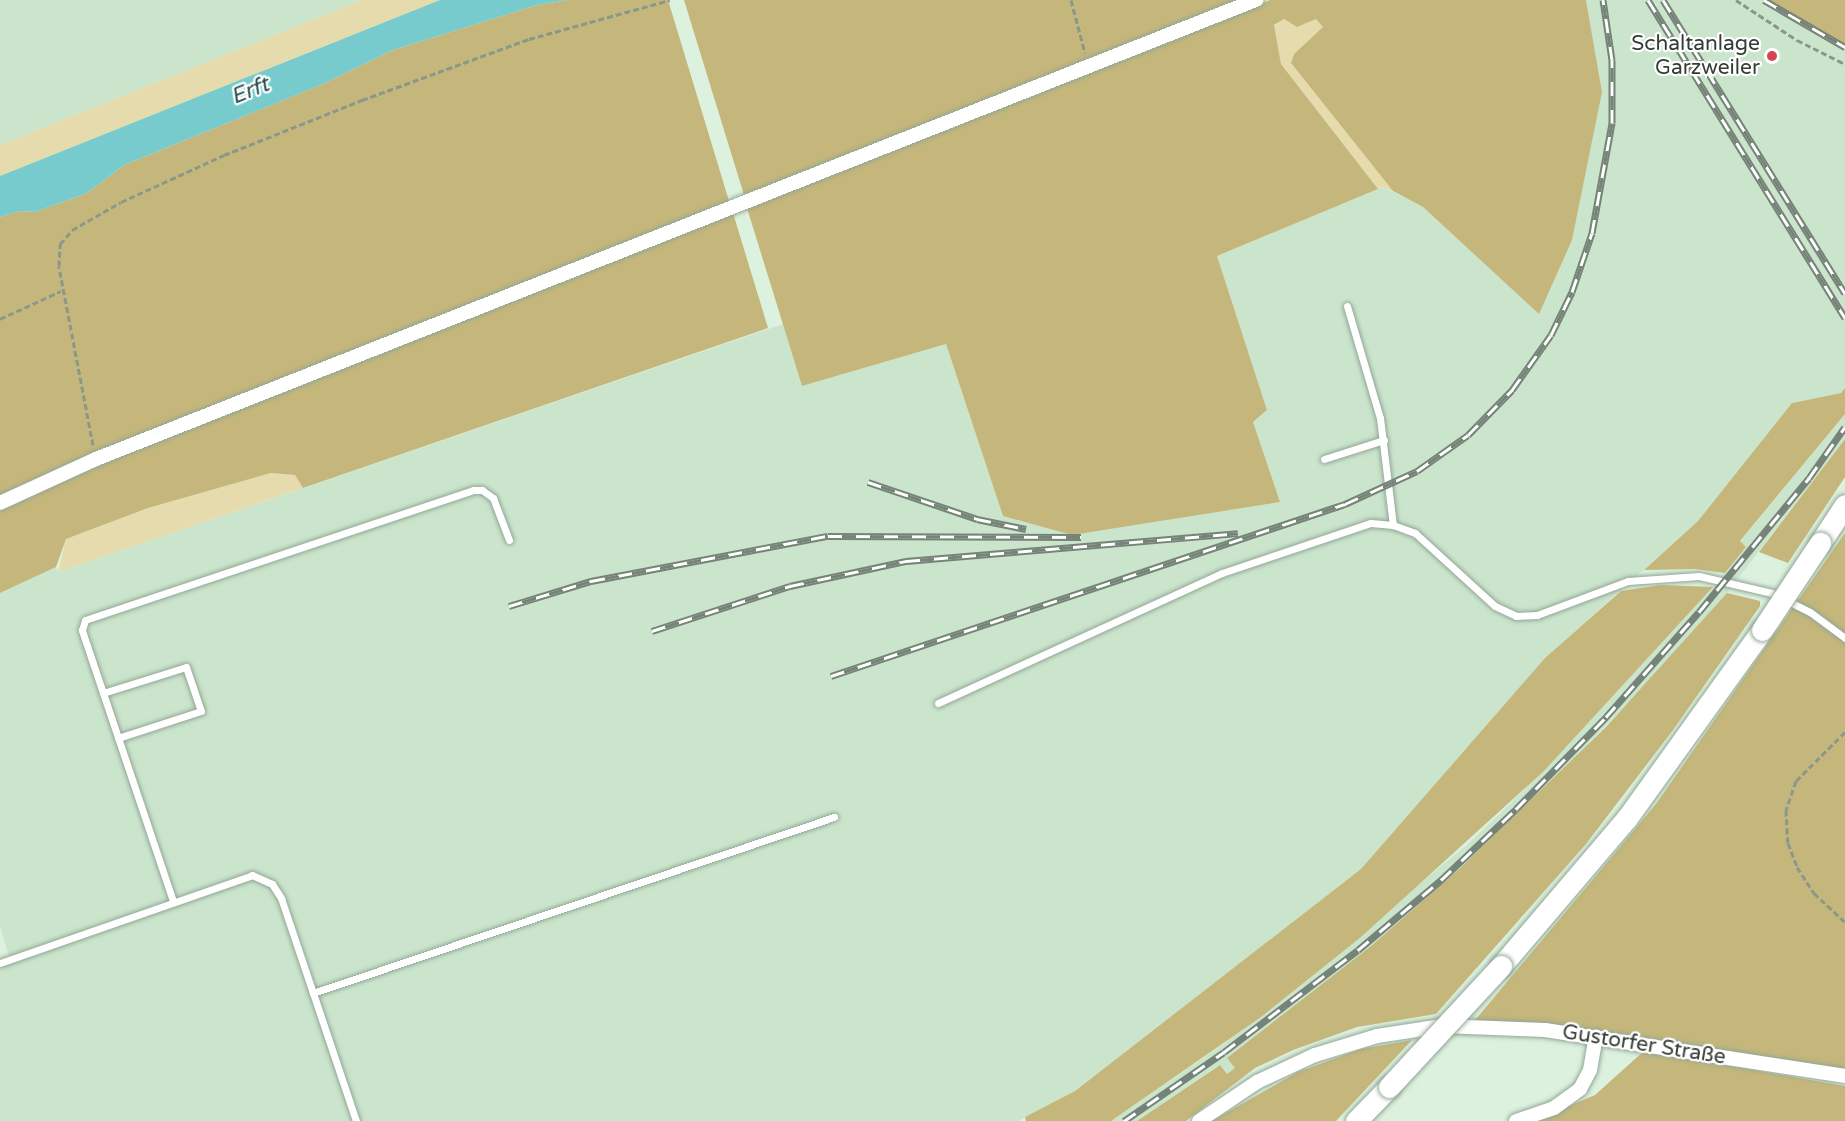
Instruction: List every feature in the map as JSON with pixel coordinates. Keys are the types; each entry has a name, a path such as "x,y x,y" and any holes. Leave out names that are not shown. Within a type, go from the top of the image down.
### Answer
{"main road":[{"path":"1356,1121 1501,966 1627,818 1762,630 1845,505"}],"street":[{"path":"0,502 96,459 1257,0"},
{"name":"Gustorfer Straße","path":"1199,1121 1252,1085 1321,1053 1377,1036 1442,1026 1512,1027 1596,1037 1845,1076"},
{"path":"1516,1121 1554,1108 1580,1089 1590,1070 1596,1037"}],"lane":[{"path":"1347,306 1384,440 1393,525"},
{"path":"1324,459 1384,440"},
{"path":"173,901 82,628 91,616 474,490 482,490 493,498 509,540"},
{"path":"938,703 1232,569 1354,527 1393,525 1426,541 1495,606 1516,616 1537,615 1635,580 1699,576 1772,593 1810,612 1845,638"},
{"path":"103,693 186,667 201,711 118,738"},
{"path":"313,993 834,817"},
{"path":"0,963 245,876 265,879 281,898 356,1121"}],"path":[{"path":"96,459 61,291 58,254 67,233 146,189 224,155 475,58 588,21 670,0"},
{"path":"1071,0 1088,67"},
{"path":"1736,0 1803,44 1845,64"},
{"path":"0,319 61,291"},
{"path":"1845,732 1796,781 1786,810 1788,843 1797,867 1814,893 1845,922"}],"shaded area":[{"path":"0,0 362,0 0,145"},
{"path":"362,0 440,0 0,176 0,145"},
{"path":"568,0 668,0 729,201 0,497 0,217 19,211 35,212 87,193 124,165 323,84 393,50 537,5"},
{"path":"684,0 1243,0 744,195"},
{"path":"1270,0 1586,0 1602,92 1572,240 1539,314 1423,207 1393,191 1291,63 1294,54 1323,27 1316,19 1297,27 1284,19 1274,25 1281,64 1378,189 1217,256 1267,410 1253,422 1280,502 1072,535 1003,516 946,344 802,386 747,208"},
{"path":"1586,0 1764,0 1845,47 1845,388 1841,393 1792,403 1698,521 1545,658 1361,869 1075,1091 1018,1121 0,1121 0,963 10,959 0,927 0,593 56,567 58,572 783,324 802,386 946,344 1003,516 1279,502 1253,422 1267,410 1217,256 1383,187 1423,207 1539,313 1602,92"},
{"path":"1764,0 1845,0 1845,47 1792,18"},
{"path":"1284,19 1297,27 1316,19 1323,27 1294,54 1291,63 1393,191 1383,187 1378,189 1281,64 1274,26"},
{"path":"733,213 768,328 303,488 295,475 271,473 148,508 66,539 56,567 0,593 0,508 57,480"},
{"path":"1845,388 1845,414 1740,541 1746,547 1725,573 1695,569 1644,570 1698,521 1792,403 1841,393"},
{"path":"1845,414 1845,439 1727,593 1656,673 1534,801 1371,946 1228,1058 1236,1068 1227,1074 1219,1065 1137,1121 1111,1121 1222,1045 1468,844 1544,771 1707,594 1746,547 1740,542"},
{"path":"1845,439 1845,477 1788,563 1759,552"},
{"path":"271,473 295,475 303,488 58,572 66,539 148,508"},
{"path":"1845,533 1845,1076 1471,1025 1656,804"},
{"path":"1661,585 1713,587 1544,771 1361,937 1261,1017 1111,1121 1026,1121 1025,1117 1075,1091 1361,869 1545,658 1621,591"},
{"path":"1727,593 1760,601 1760,606 1673,730 1586,844 1436,1014 1357,1027 1293,1050 1255,1068 1186,1121 1137,1121 1220,1065 1227,1074 1235,1068 1227,1058 1371,946 1459,869 1606,727"},
{"path":"1412,1040 1336,1121 1212,1121 1298,1072 1361,1049"},
{"path":"1644,1051 1845,1086 1845,1121 1533,1121 1595,1095"}],"water":[{"name":"Erft","path":"440,0 568,0 537,5 393,50 323,84 124,165 87,193 35,212 19,211 0,217 0,176"}],"railway":[{"path":"831,676 1345,504 1417,471 1468,435 1512,390 1551,335 1572,292 1592,233 1612,123 1612,60 1603,0"},
{"path":"1648,0 1845,318"},
{"path":"1663,0 1845,293"},
{"path":"1764,0 1845,47"},
{"path":"1124,1121 1224,1052 1358,950 1441,880 1516,809 1606,717 1699,612 1809,478 1845,427"},
{"path":"868,482 977,519 1026,529"},
{"path":"652,631 790,586 906,561 1238,533"},
{"path":"509,606 591,581 828,536 1081,537"}],"place":[{"name":"Schaltanlage Garzweiler","path":"1772,56"}]}
